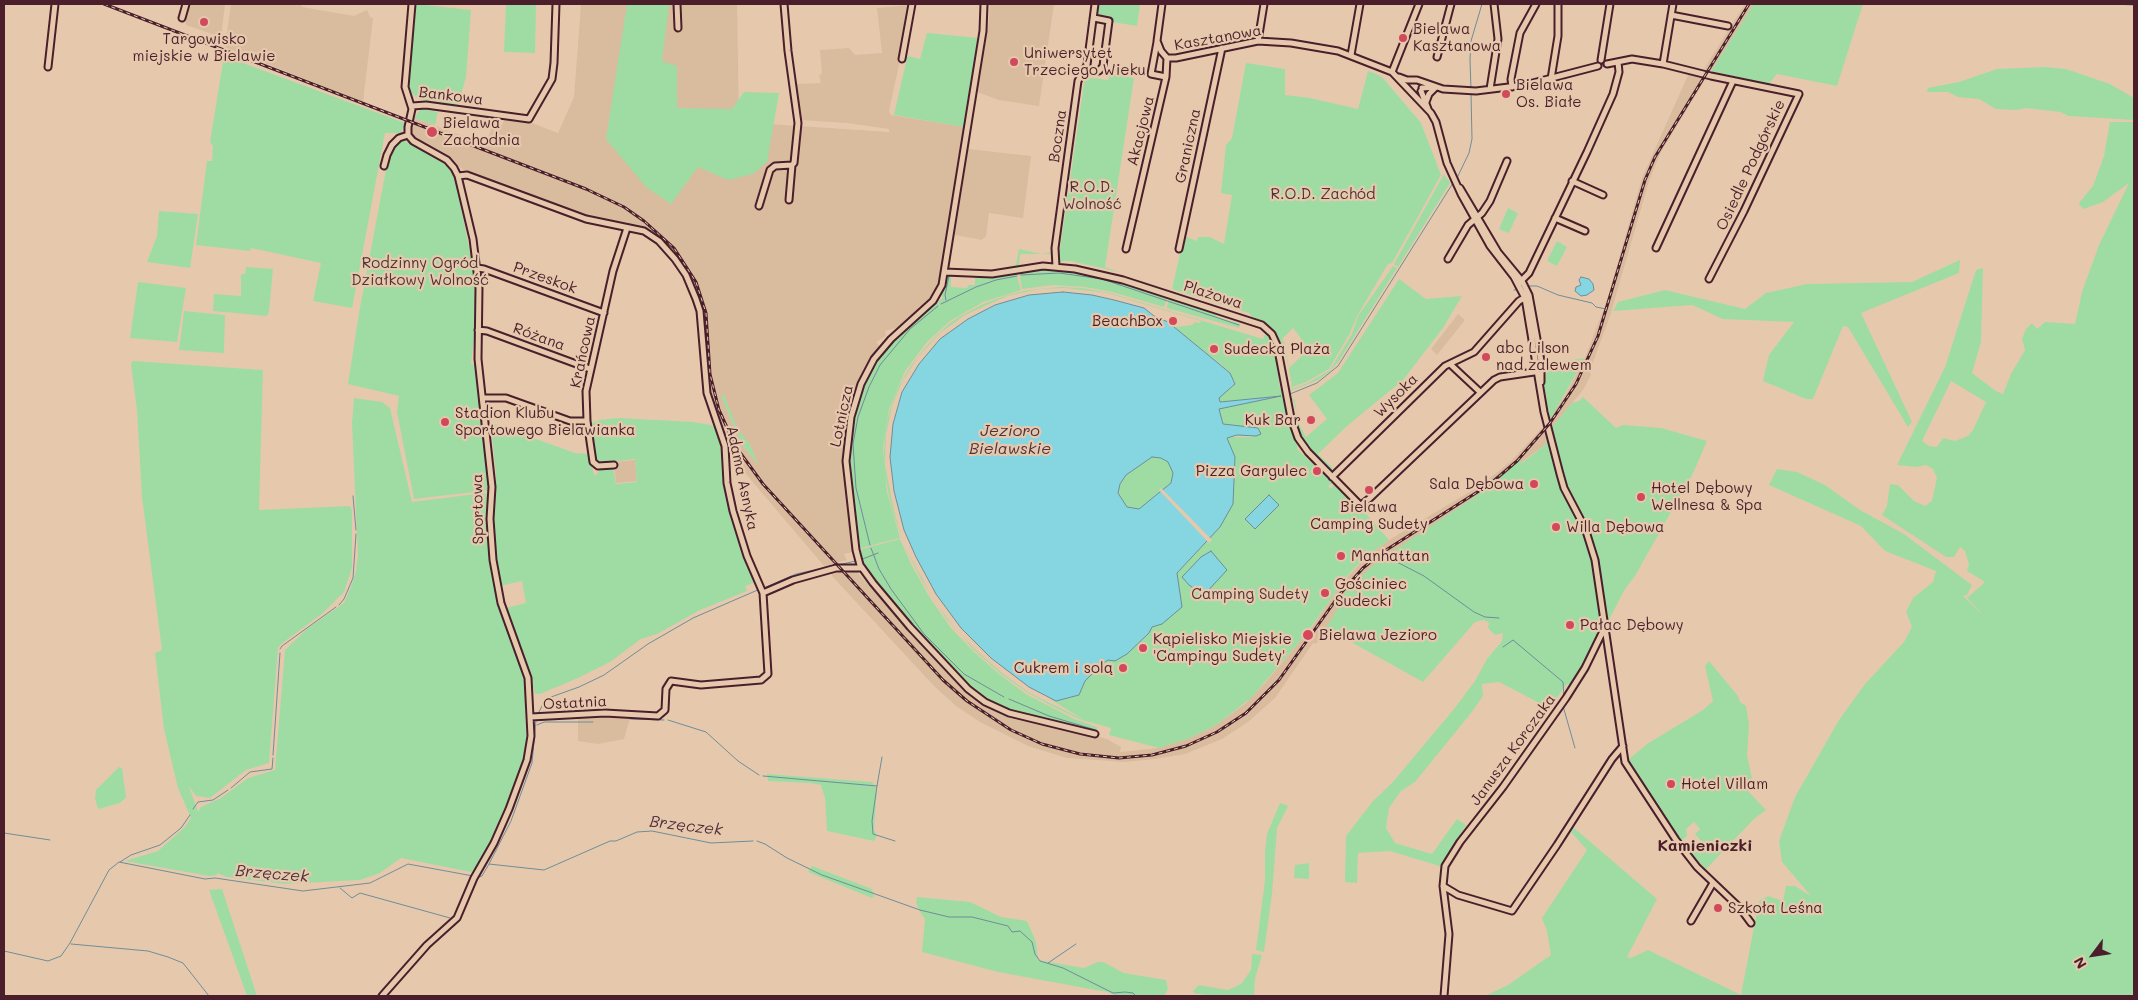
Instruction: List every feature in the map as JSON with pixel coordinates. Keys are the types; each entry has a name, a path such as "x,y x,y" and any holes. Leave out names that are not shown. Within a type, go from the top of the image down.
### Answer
{"street":[{"path":"48,67 55,4"},
{"path":"182,18 186,4"},
{"name":"Bankowa","path":"412,4 405,87 412,106 435,106 529,119 552,79 556,4"},
{"path":"677,4 678,28"},
{"path":"784,4 788,51 798,123 789,200"},
{"path":"902,59 912,4"},
{"name":"Lotnicza","path":"984,4 983,31 941,289 936,297 891,339 878,354 865,374 857,394 850,424 846,461 858,557 860,566 940,661 984,702 1009,712 1095,734"},
{"name":"Boczna","path":"1056,267 1055,248 1078,80 1085,70 1095,4"},
{"name":"Akacjowa","path":"1162,4 1151,74 1166,77"},
{"path":"1258,41 1264,4"},
{"path":"1351,55 1360,4"},
{"path":"1394,74 1419,4"},
{"path":"1437,57 1451,4"},
{"path":"1490,89 1498,39 1494,4"},
{"path":"1512,87 1511,79 1520,33 1536,4"},
{"path":"1551,79 1558,36 1558,4"},
{"path":"1598,66 1610,4"},
{"path":"1663,64 1673,4"},
{"path":"1670,15 1728,26"},
{"path":"1085,70 1099,71 1103,66 1109,21 1094,18"},
{"name":"Akacjowa","path":"1157,41 1161,51"},
{"name":"Kasztanowa","path":"1161,51 1167,58 1176,58 1258,41 1304,45 1351,55 1412,80"},
{"name":"Graniczna","path":"1179,250 1222,48"},
{"name":"Akacjowa","path":"1126,248 1166,77 1167,58"},
{"name":"Osiedle Podgórskie","path":"1618,62 1632,59 1663,64 1733,81 1799,94 1744,211 1709,279"},
{"path":"1600,60 1605,60 1607,64"},
{"path":"1520,282 1529,273 1613,94 1619,72 1618,62 1607,64 1604,69 1598,66 1512,87 1458,91 1412,80 1408,88 1428,109 1436,122 1446,163 1456,183 1494,253 1520,282 1527,296 1544,412 1564,488 1585,528 1595,560 1625,762 1676,840 1697,867 1740,908 1751,923"},
{"name":"Kasztanowa","path":"1394,74 1408,88"},
{"path":"1656,248 1733,81"},
{"path":"1420,82 1428,109"},
{"path":"1414,93 1421,89 1436,87"},
{"path":"1426,102 1427,97 1436,87"},
{"path":"384,166 392,145 400,138 408,135 412,106"},
{"name":"Sportowa","path":"382,996 427,945 457,918 474,877 496,839 519,784 530,746 535,717 527,673 501,603 492,560 490,519 492,488 478,357 477,268 471,229 458,176 454,168 447,160 413,141 408,135"},
{"path":"1448,259 1468,225 1490,201 1506,160"},
{"path":"759,206 770,170 774,166 792,165"},
{"name":"Adama Asnyka","path":"458,176 467,175 586,219 644,231 659,241 686,275 696,299 702,325 707,393 725,446 727,483 733,512 747,556 762,590 768,674"},
{"path":"1572,181 1603,195"},
{"path":"1555,218 1585,231"},
{"name":"Krańcowa","path":"614,464 598,466 594,462 586,391 613,271 627,228"},
{"name":"Plażowa","path":"945,272 990,274 1028,268 1056,267 1083,270 1118,278 1250,320 1265,327 1273,336 1278,346 1295,432 1304,448 1356,502 1361,504 1480,392"},
{"name":"Przeskok","path":"477,268 604,313"},
{"name":"Wysoka","path":"1332,477 1445,366 1478,349 1519,301 1527,296"},
{"name":"Różana","path":"478,330 487,331 590,369"},
{"path":"1450,364 1480,392 1500,377 1539,371"},
{"path":"483,398 506,398 570,422 588,421"},
{"path":"762,590 836,568 860,566"},
{"name":"Janusza Korczaka","path":"1444,996 1449,934 1443,874 1449,858 1503,787 1564,700 1585,668 1605,626"},
{"path":"1598,640 1607,636"},
{"name":"Ostatnia","path":"535,717 621,714 654,716 661,714 666,708 666,686 672,680 698,685 754,682 768,674"},
{"path":"1443,886 1458,895 1512,911 1557,846 1612,758 1623,746"},
{"path":"1691,921 1713,883"}],"shaded area":[{"name":"Targowisko miejskie w Bielawie","path":"187,4 225,4 221,37 186,25 184,18"},
{"path":"231,4 301,4 302,7 354,16 367,10 370,17 373,18 363,102 225,47"},
{"path":"581,4 737,4 739,122 889,132 889,129 847,123 801,120 796,84 821,83 819,75 822,74 820,50 849,48 855,55 882,53 877,8 909,5 902,51 889,111 891,115 964,127 941,282 930,299 899,327 885,331 886,336 876,342 880,347 865,368 851,404 842,458 853,552 844,554 847,560 824,566 735,461 713,409 707,376 703,319 696,290 676,256 659,238 640,227 586,216 476,176 462,169 444,153 414,137 410,132 414,118 485,144 493,125 501,127 505,118 532,123 558,133 574,97","holes":["722,395 724,395 739,434 749,443 758,464 744,447 731,420"]},
{"name":"Uniwersytet Trzeciego Wieku","path":"990,4 1054,4 1039,106 999,100 977,92"},
{"path":"1745,4 1754,4 1711,71 1704,69"},
{"path":"1689,73 1706,78 1661,152 1649,181 1610,316 1590,370 1591,375 1583,390 1547,433 1546,444 1344,594 1329,625 1316,644 1313,643 1275,698 1248,722 1222,739 1185,754 1125,762 1067,758 1028,746 980,722 956,706 934,686 832,576 832,572 853,568 970,694 993,709 1107,739 1121,747 1120,752 1159,748 1190,738 1216,725 1245,704 1265,683 1312,627 1342,583 1364,559 1389,540 1476,488 1495,474 1511,461 1544,426 1565,396 1585,358 1608,297 1642,178"},
{"path":"968,149 1031,156 1023,218 989,213 986,236 982,240 955,235"},
{"path":"1458,314 1465,320 1437,355 1431,349"},
{"path":"635,460 637,481 616,483 614,462"},
{"path":"578,718 630,718 624,739 598,744 578,741"}],"green space":[{"path":"415,4 471,10 466,77 458,106 418,99 410,91 409,79"},
{"path":"506,4 536,4 535,53 504,52"},
{"path":"627,4 669,4 662,61 677,66 677,108 732,109 744,92 779,93 767,162 753,174 728,180 698,167 671,204 646,187 606,139"},
{"path":"1097,4 1140,4 1137,26 1112,22 1109,16 1097,15"},
{"path":"1754,4 1863,4 1837,86 1777,74 1769,84 1711,71"},
{"path":"927,33 979,38 964,127 894,115 907,58 908,56 920,59"},
{"path":"224,56 405,123 401,133 385,133 352,308 313,301 321,263 251,248 250,251 196,245 207,161 212,161 213,146 210,142"},
{"name":"R.O.D. Zachód","path":"1246,63 1285,69 1285,95 1310,98 1358,109 1368,71 1383,78 1421,123 1441,175 1392,263 1388,264 1357,316 1350,333 1329,369 1306,382 1289,388 1292,385 1284,344 1279,340 1275,330 1252,317 1249,313 1172,289 1184,236 1197,241 1198,237 1210,237 1224,244 1232,195 1221,193 1226,145 1232,138","holes":["1293,328 1309,349 1289,368 1285,343 1282,339"]},
{"path":"2045,67 2066,69 2110,84 2134,98 2134,120 2069,116 2060,112 2026,108 2016,110 1996,109 1979,99 1958,97 1948,92 1927,92 1928,88 1959,82 1997,69"},
{"name":"R.O.D. Wolność","path":"1110,74 1134,78 1105,267 1120,272 1070,261 1063,261 1058,264 1057,256 1059,256 1085,77 1108,80"},
{"path":"421,109 438,112 435,125 414,118"},
{"path":"2110,122 2134,122 2134,996 1485,996 1508,985 1551,955 1547,931 1542,918 1587,850 1571,832 1574,828 1657,899 1627,957 1631,958 1648,950 1741,995 1759,901 1768,896 1783,901 1786,886 1795,886 1811,896 1782,862 1779,841 1795,797 1839,720 1865,684 1904,642 1912,627 1906,612 1913,598 1933,582 1936,571 1885,551 1861,526 1769,485 1777,469 1797,472 1825,485 1860,510 1904,534 1972,585 1967,595 1963,596 1985,617 1967,598 1985,582 1967,571 1969,565 1965,551 1960,547 1954,557 1946,557 1882,515 1887,506 1890,484 1898,485 1914,501 1925,506 1932,501 1937,478 1933,469 1926,465 1916,467 1897,465 1945,367 1976,270 1983,268 1981,342 1972,373 1996,391 2003,394 2011,374 2025,350 2022,339 2026,329 2032,323 2037,329 2045,322 2075,324 2082,292 2099,245 2129,183 2103,202 2084,209 2081,207 2079,203 2093,186 2104,156","holes":["1951,381 1986,402 1973,430 1968,436 1955,441 1943,438 1937,447 1929,446 1922,441"]},
{"name":"Rodzinny Ogród Działkowy Wolność","path":"405,141 445,164 453,174 457,188 474,272 476,320 471,364 476,365 491,490 414,499 397,412 399,396 348,384 359,313 388,159 396,144"},
{"path":"1444,174 1450,183 1398,267 1394,264"},
{"path":"1508,208 1518,213 1509,233 1499,229"},
{"path":"159,211 198,214 190,268 147,262 157,236"},
{"path":"1557,241 1567,247 1557,266 1547,261"},
{"path":"1019,249 1042,254 1020,254 1019,266 994,271 951,268 994,270 1016,265"},
{"path":"1960,260 1959,273 1861,313 1912,422 1908,427 1848,327 1843,326 1813,399 1806,399 1763,381 1769,355 1794,322 1723,319 1692,305 1613,311 1618,302 1665,290 1745,309 1766,293 1807,284 1912,282"},
{"path":"1393,266 1397,268 1339,361 1329,372 1318,380 1290,391 1291,397 1295,400 1297,416 1294,401 1291,400 1289,390 1308,383 1330,370 1352,334 1358,316"},
{"path":"246,267 273,269 267,316 213,311 214,294 241,296 241,274 245,274"},
{"path":"1047,269 1070,271 1110,280 1168,297 1164,307 1112,292 1085,287 1053,285 1022,289 1019,272"},
{"path":"1016,273 1021,290 983,302 950,321 927,342 905,371 889,409 883,448 887,492 900,538 861,548 858,547 848,461 852,423 858,396 871,367 885,348 936,301 942,309 938,302 943,298 941,293 947,275 951,277 951,287 967,288 968,285 975,285 975,277 993,277"},
{"path":"1399,279 1426,299 1462,296 1443,328 1403,380 1347,426 1318,454 1336,471 1332,472 1304,442 1296,423 1299,418 1298,422 1306,437 1327,419 1309,395 1338,373"},
{"path":"138,282 186,288 177,342 130,338"},
{"name":"Camping Sudety","path":"1060,287 1082,288 1110,293 1263,339 1266,332 1275,350 1280,376 1278,376 1280,388 1283,392 1287,419 1298,444 1297,449 1333,483 1328,486 1331,489 1334,484 1359,510 1362,509 1389,540 1363,559 1348,575 1306,634 1251,698 1216,725 1190,738 1159,748 1109,735 1111,728 1079,719 1030,694 1002,675 973,649 959,633 1003,674 1030,693 1084,720 1050,699 1066,698 1104,661 1125,655 1150,633 1149,627 1176,580 1177,573 1207,541 1161,492 1138,510 1127,507 1118,492 1121,482 1126,475 1152,456 1167,458 1176,473 1170,484 1163,490 1228,441 1228,437 1253,437 1259,429 1224,424 1209,426 1220,402 1218,397 1233,387 1235,382 1229,371 1188,342 1175,327 1192,325 1195,322 1200,323 1201,321 1107,293 1065,288 1040,289 1007,296 965,315 940,333 918,357 902,382 892,406 886,435 885,465 894,511 903,542 889,496 885,472 884,452 885,438 888,418 891,406 900,384 910,367 923,350 936,336 950,323 981,305 1004,296 1024,291 1038,289"},
{"path":"1169,298 1209,310 1218,317 1240,324 1239,328 1167,308"},
{"path":"184,311 225,315 224,353 179,350"},
{"path":"880,347 865,370 856,391 844,446 853,398 866,365"},
{"path":"1585,358 1550,420 1544,392 1544,380 1547,372 1546,364"},
{"path":"133,361 263,370 259,510 350,506 352,510 352,568 344,592 323,613 278,648 269,763 246,770 210,798 196,796 189,786 198,812 201,807 221,798 248,778 275,770 285,650 307,629 344,603 351,587 356,571 358,554 352,424 354,398 382,402 390,408 412,502 484,493 489,495 488,525 492,576 501,611 525,678 527,744 520,772 505,812 494,838 476,870 471,872 401,858 380,873 360,880 284,884 227,877 217,873 217,875 209,876 125,861 158,851 185,827 191,818 178,788 164,729 155,653 162,650 142,497 137,410 131,364"},
{"path":"721,395 724,395 739,433 749,443 759,465 744,447"},
{"path":"1583,397 1616,428 1623,425 1661,428 1707,441 1694,471 1635,576 1625,589 1593,650 1570,686 1567,684 1549,708 1499,682 1482,684 1483,696 1471,713 1415,782 1401,791 1389,808 1386,828 1395,843 1432,854 1457,819 1466,825 1448,854 1443,867 1390,851 1358,853 1357,883 1345,882 1346,836 1373,801 1392,783 1454,709 1475,681 1487,659 1502,641 1503,633 1495,635 1488,628 1489,623 1484,620 1475,622 1423,682 1326,628 1342,601 1344,594 1378,561 1473,498 1520,460 1522,463 1546,444 1546,434 1572,403 1579,401"},
{"path":"619,418 693,422 711,425 715,428 720,443 724,482 731,518 754,583 745,586 747,591 700,610 657,634 641,639 610,662 578,678 540,694 535,694 506,608 526,603 522,581 500,586 497,574 492,516 496,476 491,425 494,424 575,453 589,454 594,475 600,470 613,468 616,484 637,482 635,459 602,463 597,462 596,459 591,424 599,420"},
{"path":"844,450 854,551 853,552 843,462"},
{"path":"900,539 911,564 930,598 951,628 974,652 1026,694 1074,719 1097,727 1097,732 1018,713 986,701 971,690 909,624 867,572 859,552 862,549"},
{"path":"903,543 932,596 921,579"},
{"path":"1709,661 1738,696 1740,702 1746,706 1749,724 1747,756 1752,778 1747,790 1766,810 1755,818 1706,869 1690,853 1702,842 1695,834 1700,829 1694,822 1686,829 1687,836 1681,841 1633,772 1628,760 1647,744 1703,710 1713,701 1705,666"},
{"path":"119,767 122,768 126,797 120,803 98,809 95,799 96,790"},
{"path":"767,774 872,782 877,789 874,830 877,835 874,841 827,831 825,798 821,785 768,781"},
{"path":"1280,803 1288,806 1277,828 1272,894 1264,952 1256,950 1265,880 1265,851 1267,834"},
{"path":"1309,863 1309,879 1294,878 1295,865"},
{"path":"812,866 872,889 874,896 872,898 808,872"},
{"path":"222,889 257,996 247,996 209,890"},
{"path":"917,897 970,902 1001,917 1027,921 1036,942 1038,960 1084,968 1098,962 1103,962 1124,973 1166,980 1168,989 1164,996 1117,996 1107,992 998,972 922,952 925,919 916,903"},
{"path":"1252,954 1262,955 1255,979 1254,996 1211,996 1194,993 1193,991 1199,985 1228,990 1241,984 1251,970"}],"water":[{"path":"1581,277 1589,279 1593,284 1594,290 1587,295 1581,296 1575,291 1576,287 1581,285 1579,280"},
{"name":"Jezioro Bielawskie","path":"1063,292 1092,295 1144,308 1154,316 1168,322 1230,373 1235,384 1219,398 1220,402 1281,396 1219,409 1223,424 1258,428 1261,434 1256,436 1237,435 1227,438 1235,457 1233,504 1220,527 1177,573 1182,607 1162,624 1152,627 1149,633 1127,654 1115,661 1108,660 1102,664 1085,681 1079,695 1056,701 1029,687 991,658 961,628 936,594 904,530 894,491 890,457 893,424 902,392 919,364 940,339 968,319 995,305 1029,295","holes":["1152,457 1161,458 1168,462 1173,473 1171,483 1139,509 1127,507 1118,493 1120,484 1126,475"]},
{"path":"1269,495 1279,505 1255,529 1245,519"},
{"path":"1211,551 1227,570 1204,595 1189,585 1182,577 1201,557"}],"pier":[{"path":"1161,488 1212,540 1209,543 1159,490"}],"waterway":[{"path":"1471,89 1471,41 1482,4"},
{"path":"2113,4 2134,5"},
{"path":"1457,178 1469,153 1472,139 1471,93"},
{"path":"1290,394 1317,383 1338,366 1453,183"},
{"path":"1021,275 1059,273 1102,279 1239,325"},
{"path":"946,300 945,295 949,276"},
{"path":"941,304 976,287 996,280 1017,276"},
{"path":"1528,286 1537,286 1558,295 1592,303 1596,307 1606,309"},
{"path":"870,545 856,488 853,444 858,417 869,387 880,365 910,329 938,306"},
{"path":"353,496 356,530"},
{"path":"339,605 344,599 353,578 356,534"},
{"path":"871,548 879,569 891,589 924,634 964,674 1004,697"},
{"path":"860,560 878,553"},
{"path":"1389,558 1424,576 1474,612 1485,617 1499,618"},
{"path":"764,588 796,574 856,561"},
{"path":"537,716 543,704 551,697 604,675 648,644 693,618 760,589"},
{"path":"280,649 336,607"},
{"path":"1503,647 1513,640 1563,682 1564,697"},
{"path":"273,755 280,653"},
{"path":"1009,699 1049,716 1096,730"},
{"path":"1563,706 1575,748"},
{"path":"630,719 664,720"},
{"path":"489,864 511,821 532,763 536,720"},
{"path":"668,720 706,732 738,761 759,775"},
{"path":"537,725 544,722 593,722"},
{"path":"763,776 877,786 882,757"},
{"path":"231,788 250,772 272,769 273,758"},
{"path":"877,786 872,821 873,834 895,841"},
{"path":"193,809 198,802 213,800 228,790"},
{"path":"120,862 131,855 160,845 181,828 190,815"},
{"name":"Brzęczek","path":"476,878 482,876 489,864 544,870 610,841 616,841 637,832 652,831 711,843 753,841"},
{"path":"4,833 50,840"},
{"name":"Brzęczek","path":"757,841 822,875 920,910 949,917 972,917 1008,926 1012,932 1020,931 1032,942 1035,954 1040,961 1063,968 1113,993 1133,993 1136,996"},
{"name":"Brzęczek","path":"4,951 48,961 61,956 70,943 109,870 119,862 205,879 215,878 303,891 370,883 408,864 473,876"},
{"path":"340,888 352,898 360,893 450,918"},
{"path":"71,944 148,951 168,957 183,963 209,996"},
{"path":"1048,963 1076,944"}],"railway":[{"path":"104,4 586,189 624,207 644,221 674,248 696,282 706,313 710,374 719,410 736,447 763,484 943,680 967,701 1011,730 1042,744 1080,754 1119,758 1152,755 1186,746 1217,732 1246,713 1279,680 1340,594 1363,568 1383,552 1490,484 1517,461 1550,423 1576,384 1598,336 1645,180 1655,157 1749,4"}],"place":[{"name":"Targowisko miejskie w Bielawie","path":"204,22"},
{"name":"Bielawa Kasztanowa","path":"1403,38"},
{"name":"Uniwersytet Trzeciego Wieku","path":"1014,62"},
{"name":"Bielawa Os. Białe","path":"1506,94"},
{"name":"Bielawa Zachodnia","path":"432,132"},
{"name":"BeachBox","path":"1173,321"},
{"name":"Sudecka Plaża","path":"1214,349"},
{"name":"abc Lilson nad zalewem","path":"1486,357"},
{"name":"Kuk Bar","path":"1311,420"},
{"name":"Stadion Klubu Sportowego Bielawianka","path":"445,422"},
{"name":"Pizza Gargulec","path":"1317,471"},
{"name":"Sala Dębowa","path":"1534,484"},
{"name":"Bielawa Camping Sudety","path":"1369,490"},
{"name":"Hotel Dębowy Wellnesa & Spa","path":"1641,497"},
{"name":"Willa Dębowa","path":"1556,527"},
{"name":"Manhattan","path":"1341,556"},
{"name":"Gościniec Sudecki","path":"1325,593"},
{"name":"Pałac Dębowy","path":"1570,625"},
{"name":"Bielawa Jezioro","path":"1308,635"},
{"name":"Kąpielisko Miejskie 'Campingu Sudety'","path":"1143,648"},
{"name":"Cukrem i solą","path":"1123,668"},
{"name":"Hotel Villam","path":"1671,784"},
{"name":"Szkoła Leśna","path":"1718,908"}],"district":[{"name":"Kamieniczki","path":"1705,846"}]}
